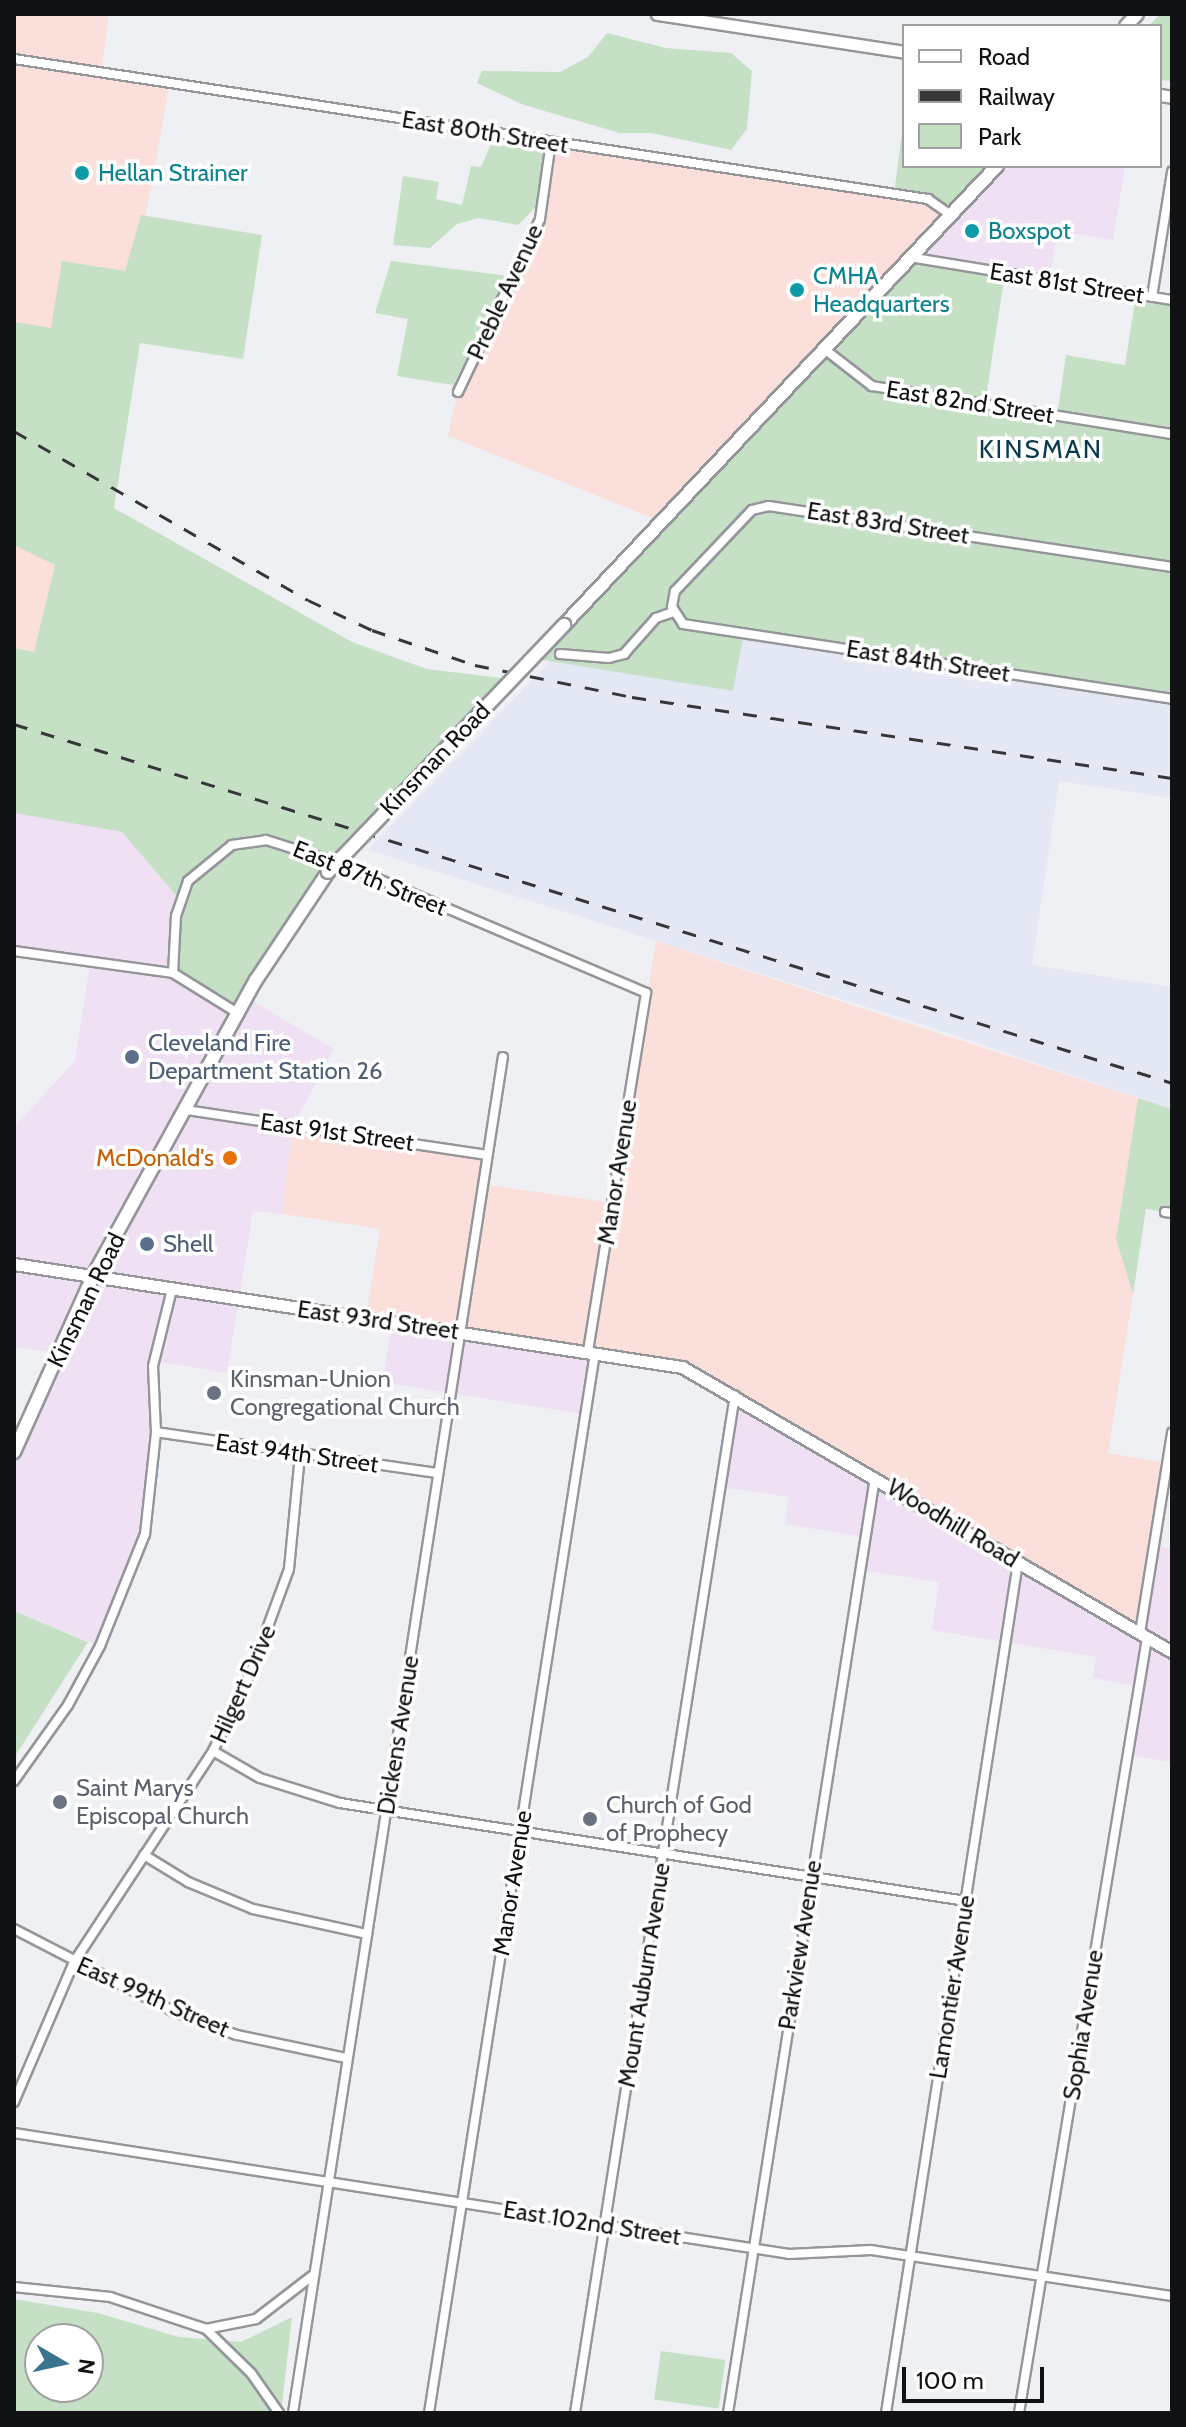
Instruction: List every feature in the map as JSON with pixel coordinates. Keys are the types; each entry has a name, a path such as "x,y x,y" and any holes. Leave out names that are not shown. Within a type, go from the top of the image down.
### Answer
{"main road":[{"path":"657,14 902,52"},
{"name":"Kinsman Road","path":"14,1452 19,1429 93,1276 291,923 328,872 827,351 995,168"},
{"name":"East 93rd Street","path":"14,1264 682,1367 735,1394"},
{"name":"Woodhill Road","path":"735,1394 1172,1652"}],"street":[{"name":"East 80th Street","path":"14,59 928,199 952,216"},
{"name":"Preble Avenue","path":"458,392 540,219 551,142"},
{"path":"1152,297 1172,172"},
{"name":"East 81st Street","path":"915,258 1172,300"},
{"name":"East 82nd Street","path":"827,351 872,386 1172,434"},
{"name":"East 83rd Street","path":"673,612 675,591 760,506 1172,567"},
{"path":"560,654 609,658 624,654 656,618 673,612"},
{"name":"East 84th Street","path":"673,612 683,624 1172,699"},
{"name":"East 87th Street","path":"173,973 176,916 188,881 232,845 266,840 345,865 646,993"},
{"path":"14,951 173,973 239,1014"},
{"name":"Manor Avenue","path":"429,2413 646,993"},
{"name":"Dickens Avenue","path":"293,2413 326,2181 503,1057"},
{"name":"East 91st Street","path":"186,1110 487,1155"},
{"path":"14,1781 68,1705 125,1593 145,1534 156,1432 153,1366 172,1289"},
{"name":"Mount Auburn Avenue","path":"575,2413 735,1394"},
{"name":"East 94th Street","path":"156,1432 438,1473"},
{"name":"Sophia Avenue","path":"1019,2413 1144,1636 1172,1437"},
{"name":"Hilgert Drive","path":"14,2102 74,1962 213,1751 281,1596 295,1539 300,1455"},
{"name":"Parkview Avenue","path":"728,2413 875,1477"},
{"name":"Lamontier Avenue","path":"886,2413 1018,1562"},
{"path":"213,1751 260,1778 307,1795 966,1901"},
{"path":"144,1855 188,1882 253,1909 367,1934"},
{"name":"East 99th Street","path":"14,1929 173,2011 237,2035 346,2058"},
{"name":"East 102nd Street","path":"14,2133 754,2249 800,2254 871,2250 1172,2296"},
{"path":"206,2329 256,2319 313,2275"},
{"path":"14,2287 110,2297 206,2329 251,2373 279,2413"}],"shaded area":[{"path":"14,14 109,14 101,72 170,82 147,208 125,271 29,675 14,672"},
{"path":"551,142 928,199 952,216 662,522 448,436 458,392 540,219"},
{"path":"995,168 1125,168 1113,240 1058,231 1049,280 915,258"},
{"path":"743,639 1172,705 1172,798 1059,781 1032,965 1172,987 1172,1109 930,1027 368,850 551,660 733,690"},
{"path":"14,813 122,832 179,899 247,998 334,1049 293,1126 282,1214 253,1211 227,1373 155,1361 156,1432 145,1534 100,1646 14,1611 14,1452 58,1353 14,1347 14,1127 75,1061 90,964 14,951"},
{"path":"656,941 1138,1098 1116,1239 1133,1294 1108,1453 1167,1463 1140,1633 682,1367 366,1318 380,1229 282,1214 293,1126 487,1155 483,1184 612,1203"},
{"path":"392,1322 594,1354 585,1414 382,1382"},
{"path":"735,1394 1172,1550 1172,1762 1128,1755 1139,1687 1093,1678 1096,1657 932,1630 939,1582 860,1570 865,1537 785,1524 789,1497 721,1487"}],"green space":[{"path":"1160,14 1172,14 1172,81 1162,80 1162,24 1151,24"},
{"path":"607,33 666,48 731,53 752,71 747,129 731,150 651,133 620,133 524,105 477,83 482,71 560,72 588,57"},
{"path":"902,133 902,168 995,168 952,216 928,199 894,194"},
{"path":"491,144 550,152 542,201 518,225 478,218 457,224 430,248 393,245 403,176 439,182 436,199 462,205 471,166 481,167"},
{"path":"141,215 262,235 243,359 140,343 114,508 352,642 427,669 511,679 328,872 239,1014 173,973 179,899 122,832 14,813 14,648 34,652 55,565 14,545 14,322 51,328 62,261 125,271"},
{"path":"915,258 1005,273 985,404 1057,416 1066,355 1125,365 1136,295 1172,300 1172,705 743,639 733,691 531,658"},
{"path":"391,261 509,276 453,385 397,376 408,319 375,313"},
{"path":"1138,1098 1172,1109 1172,1213 1146,1209 1133,1294 1116,1239"},
{"path":"14,1611 88,1642 14,1758"},
{"path":"14,2299 98,2313 179,2337 241,2342 292,2317 281,2413 14,2413"},
{"path":"661,2351 725,2360 719,2409 654,2400"}],"railway":[{"path":"14,431 308,600 372,630 475,665 632,697 1172,778"},
{"path":"14,724 1172,1083"}],"place":[{"name":"Hellan Strainer","path":"82,173"},
{"name":"Boxspot","path":"972,231"},
{"name":"CMHA Headquarters","path":"797,290"},
{"name":"Cleveland Fire Department Station 26","path":"132,1057"},
{"name":"McDonald's","path":"230,1158"},
{"name":"Shell","path":"147,1244"},
{"name":"Kinsman-Union Congregational Church","path":"214,1393"},
{"name":"Saint Marys Episcopal Church","path":"60,1802"},
{"name":"Church of God of Prophecy","path":"590,1819"}],"district":[{"name":"KINSMAN","path":"1041,450"}]}
